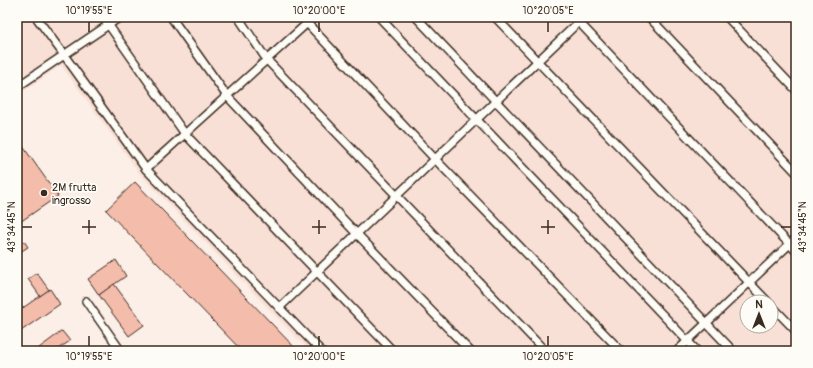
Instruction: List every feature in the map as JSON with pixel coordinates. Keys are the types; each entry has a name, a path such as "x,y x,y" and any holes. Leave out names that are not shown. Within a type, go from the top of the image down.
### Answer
{"lane":[{"path":"36,17 146,169 321,351"},
{"path":"103,17 185,134 393,351"},
{"path":"17,87 120,17"},
{"path":"171,17 227,96 470,351"},
{"path":"238,17 267,60 545,351"},
{"path":"146,169 267,60 305,20 314,17"},
{"path":"379,17 479,117 697,351"},
{"path":"416,17 493,104 704,325 733,351"},
{"path":"496,17 761,294"},
{"path":"649,17 796,172"},
{"path":"728,17 796,90"},
{"path":"279,308 538,61 579,19 796,251"},
{"path":"305,20 435,159 621,351"},
{"path":"677,351 796,238"},
{"path":"86,302 122,351"},
{"path":"779,313 796,331"}],"shaded area":[{"path":"17,17 796,17 796,351 309,351 140,174 61,65 17,96"}],"building":[{"path":"17,138 58,196 17,224"},
{"path":"135,182 298,351 242,351 106,210"},
{"path":"24,241 28,247 20,252 17,246"},
{"path":"116,260 126,276 99,295 88,279"},
{"path":"37,273 49,290 40,296 28,279"},
{"path":"114,284 144,325 129,336 99,295"},
{"path":"50,289 60,304 21,331 17,325 17,312"},
{"path":"62,331 70,341 55,351 35,351"}],"place":[{"name":"2M frutta ingrosso","path":"44,193"}]}
